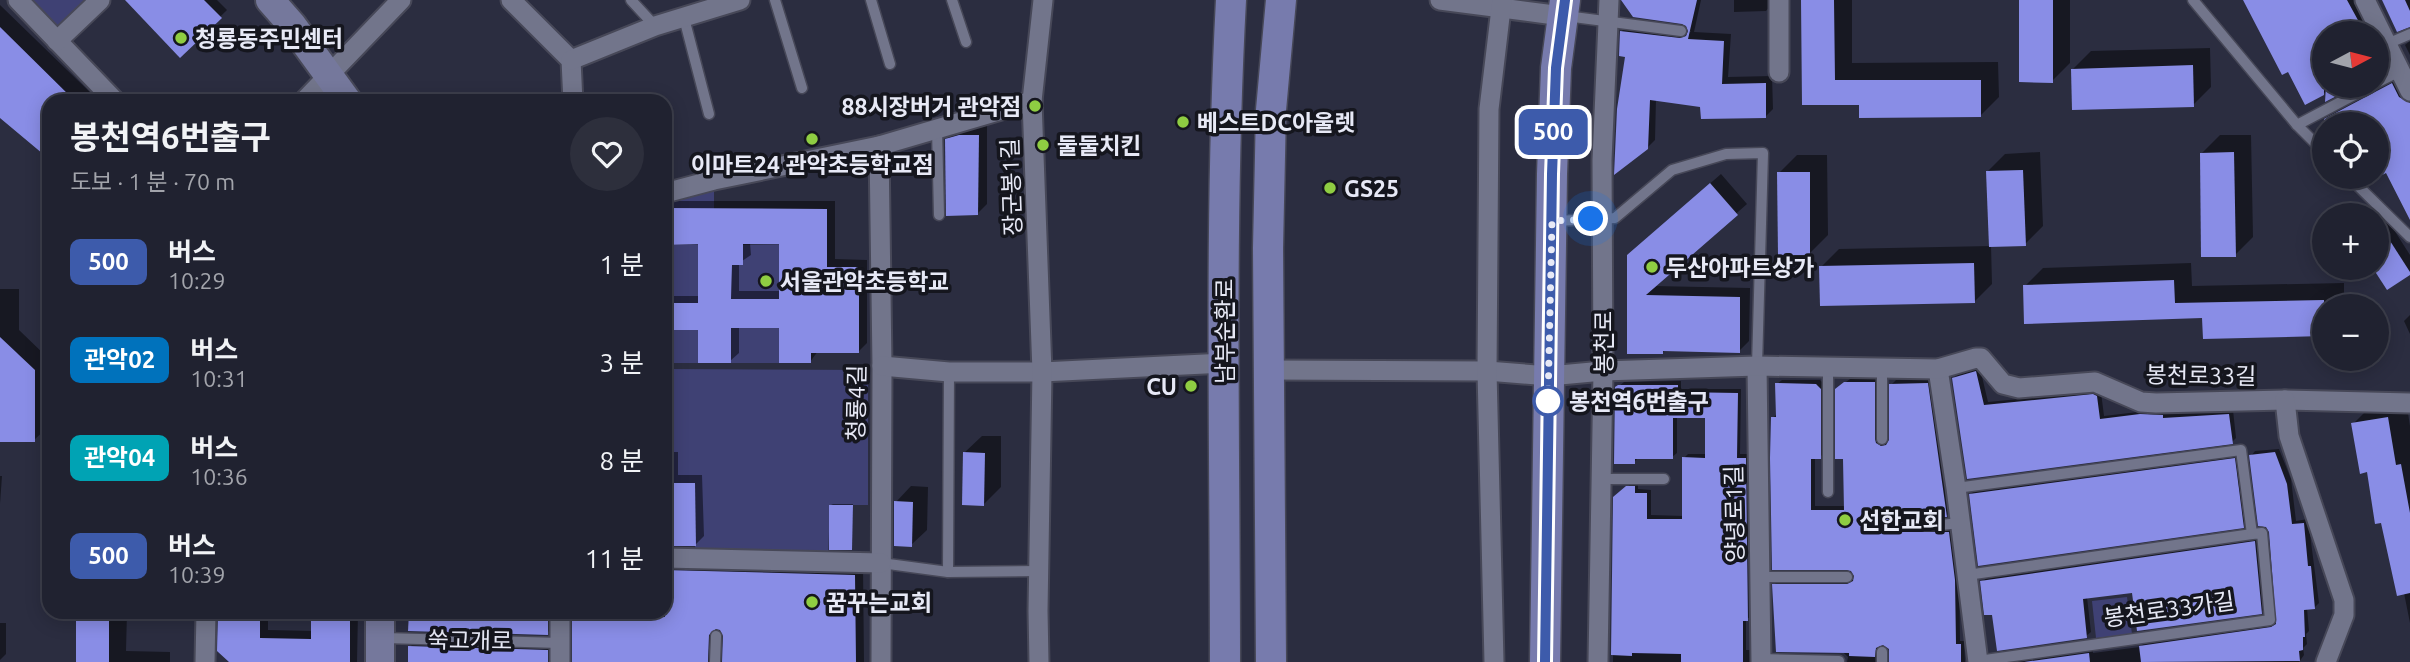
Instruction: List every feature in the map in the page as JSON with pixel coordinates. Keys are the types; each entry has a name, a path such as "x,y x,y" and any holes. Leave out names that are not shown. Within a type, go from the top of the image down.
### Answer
{"main road":[{"path":"270,0 343,94"},
{"name":"남부순환로","path":"1225,662 1225,111 1231,0"},
{"name":"남부순환로","path":"1271,662 1268,248 1271,110 1281,0"},
{"path":"1545,662 1556,68 1563,8"},
{"path":"1225,448 1231,435 1245,429 1260,432 1269,452"}],"street":[{"path":"18,0 108,94"},
{"path":"57,41 100,0"},
{"path":"310,94 401,0"},
{"path":"511,0 571,60 573,94"},
{"path":"571,60 655,26 740,0"},
{"name":"장군봉1길","path":"1039,662 1042,372 1032,101 1042,0"},
{"path":"1440,0 1563,8"},
{"name":"봉천로","path":"1598,662 1603,371 1609,219 1602,160 1609,0"},
{"path":"1779,0 1779,72"},
{"path":"2365,0 2376,21"},
{"path":"1494,662 1487,371 1489,109 1501,4"},
{"path":"2389,48 2410,91"},
{"path":"672,191 878,146 1032,101"},
{"name":"청룡4길","path":"878,146 882,366 881,662"},
{"name":"봉천로33길","path":"1549,376 1603,371 1757,366 1938,369 1981,358 2003,384 2019,388 2095,382 2141,402 2285,400 2410,403"},
{"path":"882,366 950,372 1042,372 1225,363"},
{"name":"양녕로1길","path":"1757,366 1761,661"},
{"name":"봉천로33가길","path":"1938,369 1978,662"},
{"name":"남부순환로","path":"1269,370 1487,371 1549,376"},
{"path":"2285,400 2289,436 2344,600 2344,614 2326,662"},
{"path":"672,558 881,563"},
{"path":"205,662 206,619"},
{"path":"560,619 560,652"}],"lane":[{"path":"631,0 655,26"},
{"path":"775,0 802,88"},
{"path":"870,0 890,64"},
{"path":"952,0 966,42"},
{"path":"2193,0 2312,140"},
{"path":"1563,8 1607,22 1681,31"},
{"path":"684,18 709,114"},
{"path":"2389,43 2410,33"},
{"path":"2389,76 2400,71"},
{"path":"2297,125 2348,98"},
{"path":"937,128 939,215"},
{"path":"1552,221 1609,219 1672,170 1726,154 1763,153 1757,366"},
{"path":"2361,189 2410,237"},
{"path":"1828,367 1828,492"},
{"path":"1882,368 1882,439"},
{"path":"948,572 950,372"},
{"name":"봉천로33가길","path":"1956,488 2241,450 2252,534 2262,533 2270,620 1978,662"},
{"path":"1601,479 1664,479"},
{"path":"1908,525 1961,523"},
{"path":"1967,575 2252,534"},
{"path":"881,563 948,572 1038,571"},
{"path":"1759,577 1847,577"},
{"path":"715,662 716,636"},
{"name":"쑥고개로","path":"380,638 560,652"},
{"path":"1761,661 1839,661"}],"shaded area":[{"path":"18,0 100,0 57,41"},
{"path":"714,185 714,209 672,208 672,196"},
{"path":"715,244 698,252 698,363 672,363 672,245"},
{"path":"800,244 779,252 779,363 731,363 731,328 751,328 731,299 732,265 742,265 732,245"},
{"path":"672,369 868,370 868,505 830,505 828,559 695,558 695,483 672,483"},
{"path":"2127,597 2132,634 2096,638 2092,601"}],"building":[{"name":"청룡동주민센터","path":"125,0 204,0 222,18 180,58"},
{"path":"1621,0 1697,0 1688,39 1724,41 1722,84 1766,83 1766,118 1701,119 1700,107 1650,100 1648,149 1614,175 1617,109 1625,57 1619,56 1620,31 1680,38 1686,36 1688,31 1682,24 1633,17"},
{"path":"1801,0 1834,0 1835,80 1981,80 1981,117 1859,118 1859,105 1802,105"},
{"path":"2019,0 2053,0 2053,83 2019,82"},
{"path":"2243,0 2347,0 2358,21 2312,21 2312,98 2318,98 2305,105 2288,72 2282,75"},
{"path":"2382,0 2405,0 2410,11 2410,27 2397,32"},
{"path":"0,27 68,94 42,94 42,153 0,118"},
{"path":"2193,65 2194,107 2072,110 2071,69"},
{"path":"2392,83 2399,97 2410,103 2410,220 2389,179 2389,112 2337,112 2364,98 2389,98 2389,85"},
{"path":"959,135 979,135 978,215 946,216 945,139"},
{"path":"2234,152 2236,257 2201,257 2200,153"},
{"path":"2023,170 2026,246 1989,247 1986,171"},
{"path":"1777,172 1810,172 1810,255 1778,255"},
{"name":"두산아파트상가","path":"1710,183 1738,215 1646,295 1740,297 1740,353 1663,351 1663,354 1627,354 1627,255"},
{"path":"672,208 827,209 827,267 859,267 859,353 811,353 811,363 779,363 779,328 731,328 731,363 698,363 698,330 672,330 672,303 698,303 698,244 672,245","holes":["743,244 779,244 779,299 731,299 732,265 743,265"]},
{"path":"2389,239 2410,275 2387,290 2381,280 2389,280"},
{"path":"1974,263 1975,303 1820,306 1819,266"},
{"path":"2174,280 2175,303 2312,300 2312,336 2203,339 2202,318 2024,324 2023,285"},
{"path":"0,337 35,370 35,442 0,442"},
{"path":"1976,371 1984,405 2093,394 2097,396 2100,419 2140,414 2163,415 2163,418 2229,414 2233,444 1967,479 1952,378"},
{"path":"1844,382 1875,382 1875,439 1881,446 1886,445 1889,440 1889,384 1928,383 1947,517 1907,518 1902,521 1901,526 1908,532 1949,532 1955,580 1956,644 1961,644 1961,662 1889,662 1889,649 1883,645 1876,648 1875,657 1849,656 1849,653 1776,652 1772,584 1847,584 1853,581 1854,576 1847,570 1772,570 1770,458 1771,417 1776,417 1775,383 1816,384 1821,389 1821,459 1811,459 1811,510 1844,510 1843,459 1835,459 1835,389"},
{"path":"1678,385 1678,392 1738,393 1737,458 1746,458 1748,621 1743,621 1743,662 1681,662 1681,654 1611,655 1613,497 1626,486 1635,486 1635,493 1647,493 1647,519 1682,519 1682,457 1705,458 1705,418 1673,418 1673,459 1635,459 1635,464 1614,464 1615,387"},
{"path":"2388,417 2396,465 2401,464 2410,513 2410,593 2397,596 2381,523 2375,524 2367,472 2360,474 2351,423"},
{"path":"963,452 985,453 984,506 962,505"},
{"path":"2275,452 2287,484 2292,524 2304,523 2308,566 2311,566 2315,609 2304,610 2305,637 2303,650 2299,651 2300,661 2141,662 2139,646 2271,627 2276,624 2269,532 2266,527 2258,526 2249,455"},
{"path":"2235,458 2244,528 1978,566 1969,494"},
{"path":"672,483 695,483 696,546 672,546"},
{"path":"894,501 913,502 912,547 894,546"},
{"path":"829,505 853,505 852,550 829,550"},
{"path":"2255,541 2262,614 2137,631 2132,593 2083,599 2087,638 1997,651 1992,615 1984,615 1980,581"},
{"path":"672,570 855,575 856,662 722,662 723,636 720,630 716,629 709,635 708,662 572,662 572,619 672,619"},
{"path":"76,619 109,619 109,662 76,662"},
{"path":"218,619 260,619 260,638 311,639 311,619 350,619 350,662 229,662 217,651"},
{"path":"409,619 548,619 548,635 408,631"},
{"path":"408,646 548,650 548,662 408,662"},
{"path":"2089,653 2090,662 2024,662"}],"bus line":[{"name":"500","path":"1545,662 1552,174 1556,68 1565,0"}],"place":[{"name":"청룡동주민센터","path":"181,38"},
{"name":"88시장버거 관악점","path":"1035,106"},
{"name":"베스트DC아울렛","path":"1183,122"},
{"name":"이마트24 관악초등학교점","path":"812,139"},
{"name":"둘둘치킨","path":"1043,145"},
{"name":"GS25","path":"1330,188"},
{"name":"두산아파트상가","path":"1652,267"},
{"name":"서울관악초등학교","path":"766,281"},
{"name":"CU","path":"1191,386"},
{"name":"봉천역6번출구","path":"1548,401"},
{"name":"선한교회","path":"1845,520"},
{"name":"꿈꾸는교회","path":"812,602"}],"route":[{"path":"1548,401 1552,221 1591,219"}]}
